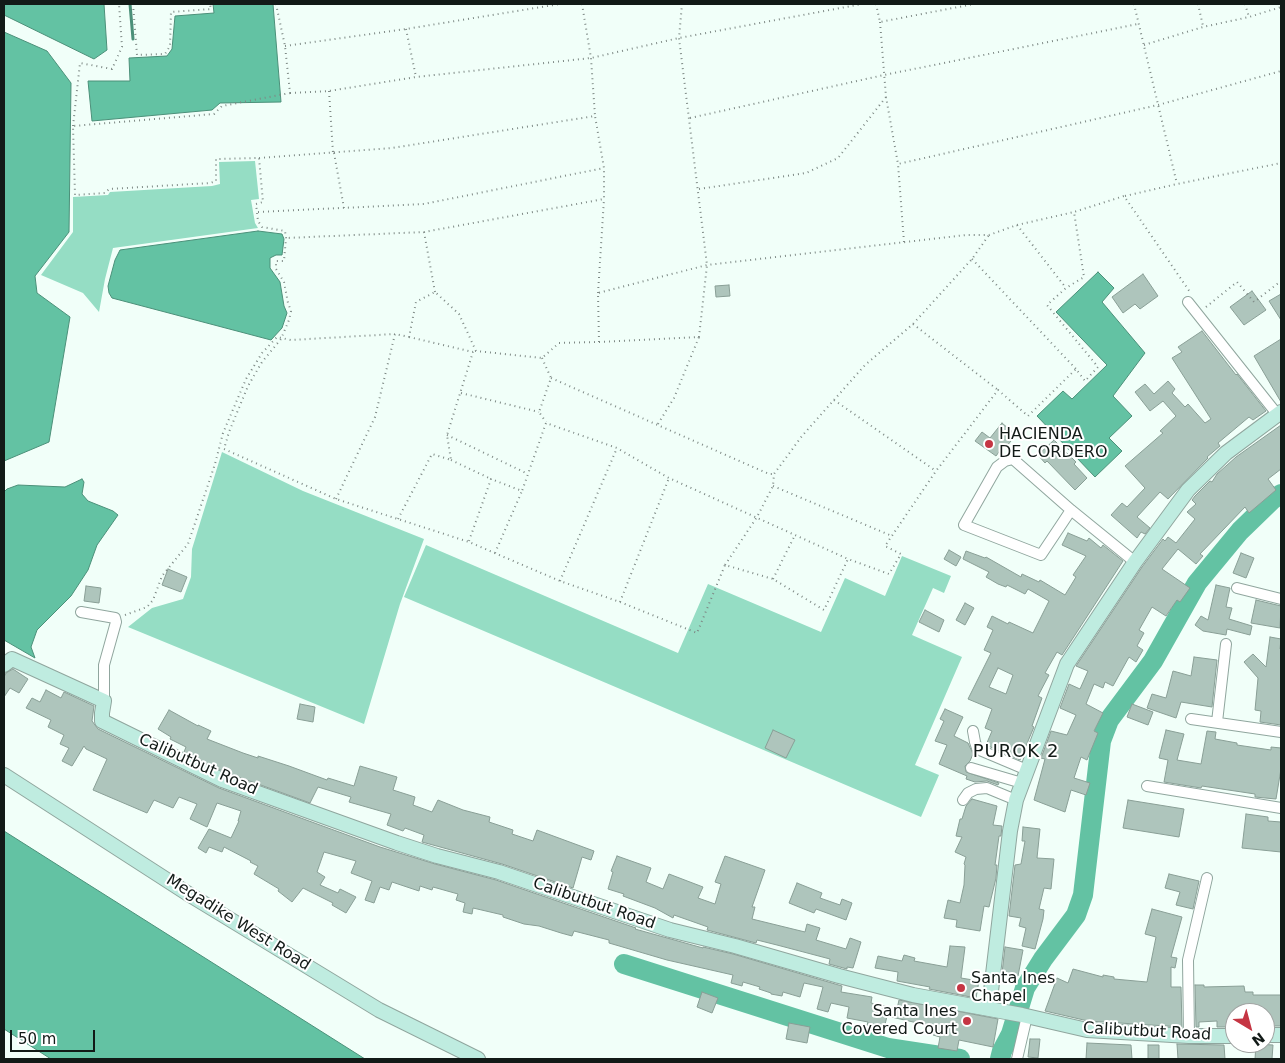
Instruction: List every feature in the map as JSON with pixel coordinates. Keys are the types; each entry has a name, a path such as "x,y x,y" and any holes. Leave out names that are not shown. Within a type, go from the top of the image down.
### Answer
{"street":[{"path":"994,1009 1010,831 1016,800 1067,664 1136,562 1188,490 1226,453 1279,413 1190,298"},
{"path":"1071,510 1041,555 964,525 997,467 1005,461 1013,459 1071,510 1136,562"},
{"path":"1237,588 1281,599"},
{"path":"4,665 12,659 104,701 104,665 116,622 115,618 81,612"},
{"path":"1217,722 1226,644"},
{"name":"Calibutbut Road","path":"104,701 102,721 222,780 397,843 437,856 499,872 675,932 735,946 913,995 1025,1015 1087,1030 1189,1036 1225,1036"},
{"path":"1191,719 1281,732"},
{"path":"972,731 974,742 978,748 1024,777"},
{"path":"971,768 1024,777"},
{"name":"Megadike West Road","path":"4,775 190,895 379,1010 478,1059"},
{"path":"1147,786 1281,808"},
{"path":"963,800 968,793 976,789 987,788 1016,800"},
{"path":"1189,1036 1188,960 1207,878"},
{"path":"1017,1059 1025,1015"}],"path":[{"path":"119,4 122,47 112,69 80,63 73,126 75,195 106,193 109,189 210,183 216,181 216,159 258,158 392,148 595,116"},
{"path":"133,4 137,55 165,54 170,46 171,12 211,9 210,4"},
{"path":"276,4 285,46 290,93"},
{"path":"285,46 560,4"},
{"path":"582,4 591,58 595,116 604,168 598,293 599,342"},
{"path":"658,424 674,398 699,337 707,265 679,38 682,4"},
{"path":"73,126 214,114 222,106 290,93 329,90 591,58 679,38 862,4"},
{"path":"876,4 880,22 886,96 898,164 904,242"},
{"path":"880,22 974,4"},
{"path":"1134,4 1176,184"},
{"path":"1198,4 1203,26"},
{"path":"1245,4 1249,18"},
{"path":"1143,46 1203,26 1249,18 1281,7"},
{"path":"690,118 884,75 1138,24"},
{"path":"406,29 416,78"},
{"path":"898,164 1158,105 1281,71"},
{"path":"329,90 333,153 344,208"},
{"path":"698,189 806,173 838,158 886,96"},
{"path":"258,158 263,202 256,204 258,220 262,227 285,231 284,261 276,261 276,268 284,282 291,311 281,339 262,362 248,386 224,449 336,499 469,542 560,581 620,602 697,633 726,565 757,516 772,486 774,474 802,436 834,400 866,365 913,324 972,259 989,235"},
{"path":"598,293 707,265 966,235 989,235 1017,225 1074,212 1124,196 1281,163"},
{"path":"257,212 424,204 604,168"},
{"path":"1124,196 1190,298"},
{"path":"286,238 424,232 604,199"},
{"path":"972,259 1076,369 1085,381 1098,367 1047,305 1066,288 1084,277 1074,212"},
{"path":"1017,225 1066,288"},
{"path":"424,232 435,292 460,314 476,351 480,352"},
{"path":"1202,310 1237,282 1254,302 1281,282"},
{"path":"409,337 416,302 435,292"},
{"path":"913,324 998,390 1028,416 1076,369"},
{"path":"115,618 147,607 153,600 162,576 188,544 215,464 223,433 246,378 262,353 277,337 291,340 396,334 473,352 542,358 559,342 699,337"},
{"path":"336,499 375,417 396,334"},
{"path":"451,460 447,435 473,352"},
{"path":"542,358 551,378 769,474 774,474"},
{"path":"539,412 551,378"},
{"path":"460,393 539,412 546,423 617,448 669,478 757,516 848,559 890,574 900,554 885,546 936,471 998,390"},
{"path":"834,400 936,471"},
{"path":"495,553 522,491 546,423"},
{"path":"447,435 528,474"},
{"path":"560,581 617,448"},
{"path":"398,519 432,454 451,460 522,491"},
{"path":"620,602 669,478"},
{"path":"469,542 491,479"},
{"path":"772,486 892,536"},
{"path":"773,580 795,535"},
{"path":"726,565 773,580 824,610 848,559"}],"shaded area":[{"path":"4,4 104,4 107,50 94,59 4,15"},
{"path":"213,4 273,4 281,102 220,103 212,110 92,121 88,81 130,81 129,58 167,56 172,49 175,16 214,13"},
{"path":"4,32 47,51 71,83 69,232 35,276 37,293 70,317 49,442 4,461"},
{"path":"255,161 259,199 251,200 255,223 258,228 113,248 99,312 83,293 41,275 73,232 73,197 108,195 110,192 212,186 220,184 219,162"},
{"path":"258,231 282,234 284,239 282,255 270,258 270,268 280,282 287,313 282,328 271,340 112,298 109,293 108,286 115,260 120,250"},
{"path":"1098,272 1114,288 1102,302 1145,353 1113,396 1132,416 1109,438 1122,451 1095,477 1037,416 1063,391 1072,399 1107,365 1056,312"},
{"path":"222,452 303,491 424,539 400,604 364,724 128,627 152,608 183,599 191,577 192,549"},
{"path":"82,479 84,482 82,494 88,501 113,511 118,515 97,545 88,570 71,596 37,630 31,647 35,658 4,640 4,492 18,485 65,487"},
{"path":"426,545 678,653 708,584 821,632 845,578 885,596 902,556 951,576 944,593 933,588 912,635 962,657 915,765 939,775 921,817 404,597"},
{"path":"4,831 365,1059 51,1059 4,1029"}],"building":[{"path":"1143,274 1158,296 1140,309 1135,304 1123,313 1112,297"},
{"path":"729,285 730,296 716,297 715,286"},
{"path":"1252,291 1266,310 1244,325 1230,307"},
{"path":"1281,294 1281,320 1269,301"},
{"path":"1202,331 1266,411 1253,420 1249,417 1218,443 1220,446 1207,457 1168,499 1160,492 1137,517 1150,528 1145,534 1141,532 1137,538 1111,515 1122,503 1127,507 1145,488 1125,466 1163,433 1160,431 1176,416 1163,401 1150,411 1135,392 1145,384 1154,394 1168,381 1175,389 1172,393 1185,407 1188,404 1205,423 1211,419 1172,358 1182,352 1178,347"},
{"path":"1281,339 1281,402 1254,356"},
{"path":"1002,423 1016,435 1006,447 1004,445 996,456 975,441 982,432 990,438"},
{"path":"1281,425 1281,469 1268,479 1276,490 1249,513 1245,507 1200,554 1203,556 1196,564 1178,549 1162,569 1190,588 1180,602 1177,600 1166,616 1152,607 1139,630 1144,633 1137,646 1143,650 1136,662 1129,657 1113,686 1105,682 1103,688 1094,684 1086,704 1103,713 1094,731 1098,733 1087,760 1081,757 1074,778 1090,783 1086,795 1071,790 1065,812 1034,800 1045,759 1041,758 1051,731 1067,735 1076,715 1060,708 1069,684 1080,689 1088,671 1076,666 1142,567 1163,539 1165,541 1168,537 1176,543 1195,519 1187,512 1196,504 1192,500 1195,496 1210,481 1212,482 1217,474 1236,457"},
{"path":"1054,440 1076,462 1074,464 1087,478 1075,490 1047,461 1045,463 1038,455"},
{"path":"1068,533 1087,541 1089,538 1101,548 1103,545 1123,561 1062,655 1057,652 1045,673 1049,675 1038,696 1042,698 1032,726 1034,727 1020,760 986,745 992,731 985,728 992,709 968,699 991,653 984,650 993,630 987,627 992,616 1033,633 1049,601 1028,589 1025,594 1007,585 1006,587 998,584 986,577 989,572 963,559 966,551 986,557 1021,577 1022,574 1039,582 1040,580 1065,595 1076,577 1073,575 1086,556 1062,545","holes":["998,668 1013,675 1006,694 989,687"]},
{"path":"949,550 961,557 956,566 944,559"},
{"path":"1241,553 1254,558 1246,578 1233,573"},
{"path":"168,569 187,577 181,592 162,585"},
{"path":"1216,585 1230,588 1226,607 1232,608 1229,619 1252,626 1250,635 1227,629 1226,635 1203,631 1195,625 1201,616 1208,620"},
{"path":"86,586 101,588 99,603 84,601"},
{"path":"1256,600 1281,606 1280,628 1251,623"},
{"path":"965,603 974,608 965,625 956,620"},
{"path":"925,610 944,620 939,632 919,622"},
{"path":"1270,637 1281,639 1281,725 1260,722 1261,711 1255,710 1258,678 1244,662 1253,654 1266,667"},
{"path":"1194,657 1217,660 1212,707 1181,702 1176,718 1147,708 1152,694 1166,698 1173,671 1191,676"},
{"path":"13,669 28,679 19,693 10,688 4,697 4,677 6,673"},
{"path":"46,690 61,698 64,692 94,706 92,721 98,729 219,788 380,847 496,880 635,929 703,948 733,954 842,986 841,992 872,997 871,1003 897,1009 899,1000 998,1019 993,1047 959,1040 957,1051 938,1048 940,1037 933,1035 935,1027 887,1016 884,1029 867,1025 868,1022 847,1018 849,1007 831,1003 828,1012 817,1009 823,987 804,983 800,997 783,992 782,996 771,994 759,989 760,987 743,982 742,986 731,983 733,975 667,960 609,943 609,940 574,931 572,936 539,926 524,924 503,917 503,915 473,908 472,914 463,912 465,903 456,900 458,894 433,887 432,890 420,886 419,891 392,882 389,890 380,887 374,903 365,900 372,881 351,873 356,861 324,852 317,872 325,877 320,885 338,893 340,889 356,897 346,913 332,905 333,903 303,888 292,902 278,891 279,889 254,874 258,866 251,861 224,847 222,852 209,847 206,853 198,848 209,829 231,838 239,821 241,811 217,803 207,827 190,819 197,804 179,797 173,808 154,800 147,813 93,790 107,759 86,749 84,746 72,766 62,761 69,748 60,744 64,735 48,727 51,720 26,708 32,698 40,702"},
{"path":"300,704 315,707 313,722 297,719"},
{"path":"1132,704 1153,712 1148,725 1127,717"},
{"path":"945,709 963,717 954,736 968,743 973,754 965,766 966,772 999,783 998,785 987,781 975,782 966,779 967,776 939,764 947,745 935,741 944,721 940,719"},
{"path":"169,710 211,731 207,739 243,753 258,758 258,756 327,780 328,778 354,786 360,766 397,777 393,790 415,797 413,805 432,812 438,800 463,810 490,817 489,822 513,830 512,834 533,841 537,830 594,851 591,860 582,857 573,888 502,864 422,842 424,835 405,828 403,831 387,825 391,814 349,802 351,797 318,787 310,803 225,772 184,752 186,747 170,739 171,737 158,729"},
{"path":"773,730 795,740 786,758 765,748"},
{"path":"1166,730 1184,734 1177,760 1201,764 1207,731 1216,732 1215,739 1237,743 1237,745 1271,750 1271,747 1281,748 1281,769 1276,799 1255,797 1255,794 1164,782 1168,760 1159,758"},
{"path":"972,799 997,806 993,825 1002,826 995,865 997,865 996,878 989,907 984,906 980,931 956,927 957,920 944,918 948,900 960,903 964,885 966,857 955,852 962,837 956,836 960,819 962,819 966,806"},
{"path":"1128,800 1184,809 1179,837 1123,828"},
{"path":"1246,814 1268,817 1268,821 1281,822 1281,852 1242,848"},
{"path":"1023,827 1040,829 1037,858 1054,859 1051,889 1044,888 1039,909 1044,910 1035,949 1022,946 1026,928 1019,926 1021,918 1009,916 1015,865 1021,864 1025,841 1022,841"},
{"path":"617,856 651,868 646,882 663,889 669,874 703,887 698,898 715,904 721,884 715,882 725,856 765,870 752,907 755,907 752,919 805,932 807,924 820,928 816,940 846,949 850,938 861,942 853,968 847,967 847,969 829,964 830,959 777,945 757,940 756,943 707,930 708,927 674,915 673,918 655,908 623,896 624,894 608,889 613,872 611,871"},
{"path":"1169,874 1199,881 1193,909 1176,905 1180,892 1165,888"},
{"path":"797,883 822,893 820,898 840,905 842,899 852,903 846,920 816,909 814,913 789,903"},
{"path":"1152,909 1182,917 1171,957 1177,958 1175,968 1171,967 1171,987 1181,987 1182,1027 1088,1021 1045,1011 1057,978 1068,983 1073,969 1103,977 1103,975 1114,977 1114,979 1147,982 1156,937 1145,934"},
{"path":"950,946 965,947 961,978 979,981 976,998 897,981 898,972 875,968 878,956 902,961 904,955 915,958 914,961 947,967"},
{"path":"1005,947 1023,950 1018,976 1002,973"},
{"path":"1195,985 1204,985 1204,987 1244,986 1245,992 1253,992 1253,995 1281,995 1281,1026 1275,1026 1275,1003 1225,1003 1225,1027 1217,1027 1217,1021 1199,1022 1199,1027 1196,1027"},
{"path":"702,992 718,998 712,1013 697,1007"},
{"path":"789,1023 810,1027 807,1043 786,1039"},
{"path":"1030,1039 1040,1039 1038,1058 1028,1057"},
{"path":"1087,1043 1131,1045 1132,1059 1086,1059"},
{"path":"1177,1044 1224,1045 1225,1059 1178,1059"},
{"path":"1148,1045 1159,1045 1159,1059 1148,1059"},
{"path":"1255,1053 1272,1053 1272,1059 1255,1059"}],"waterway":[{"path":"130,4 133,39"},
{"path":"1000,1059 1011,1034 1025,988 1043,959 1076,915 1083,895 1101,741 1109,720 1153,661 1197,583 1240,531 1272,500 1281,494"},
{"path":"624,964 888,1048 960,1059"}],"place":[{"name":"HACIENDA DE CORDERO","path":"989,444"},
{"name":"Santa Ines Chapel","path":"961,988"},
{"name":"Santa Ines Covered Court","path":"967,1021"}],"district":[{"name":"PUROK 2","path":"1016,752"}]}
